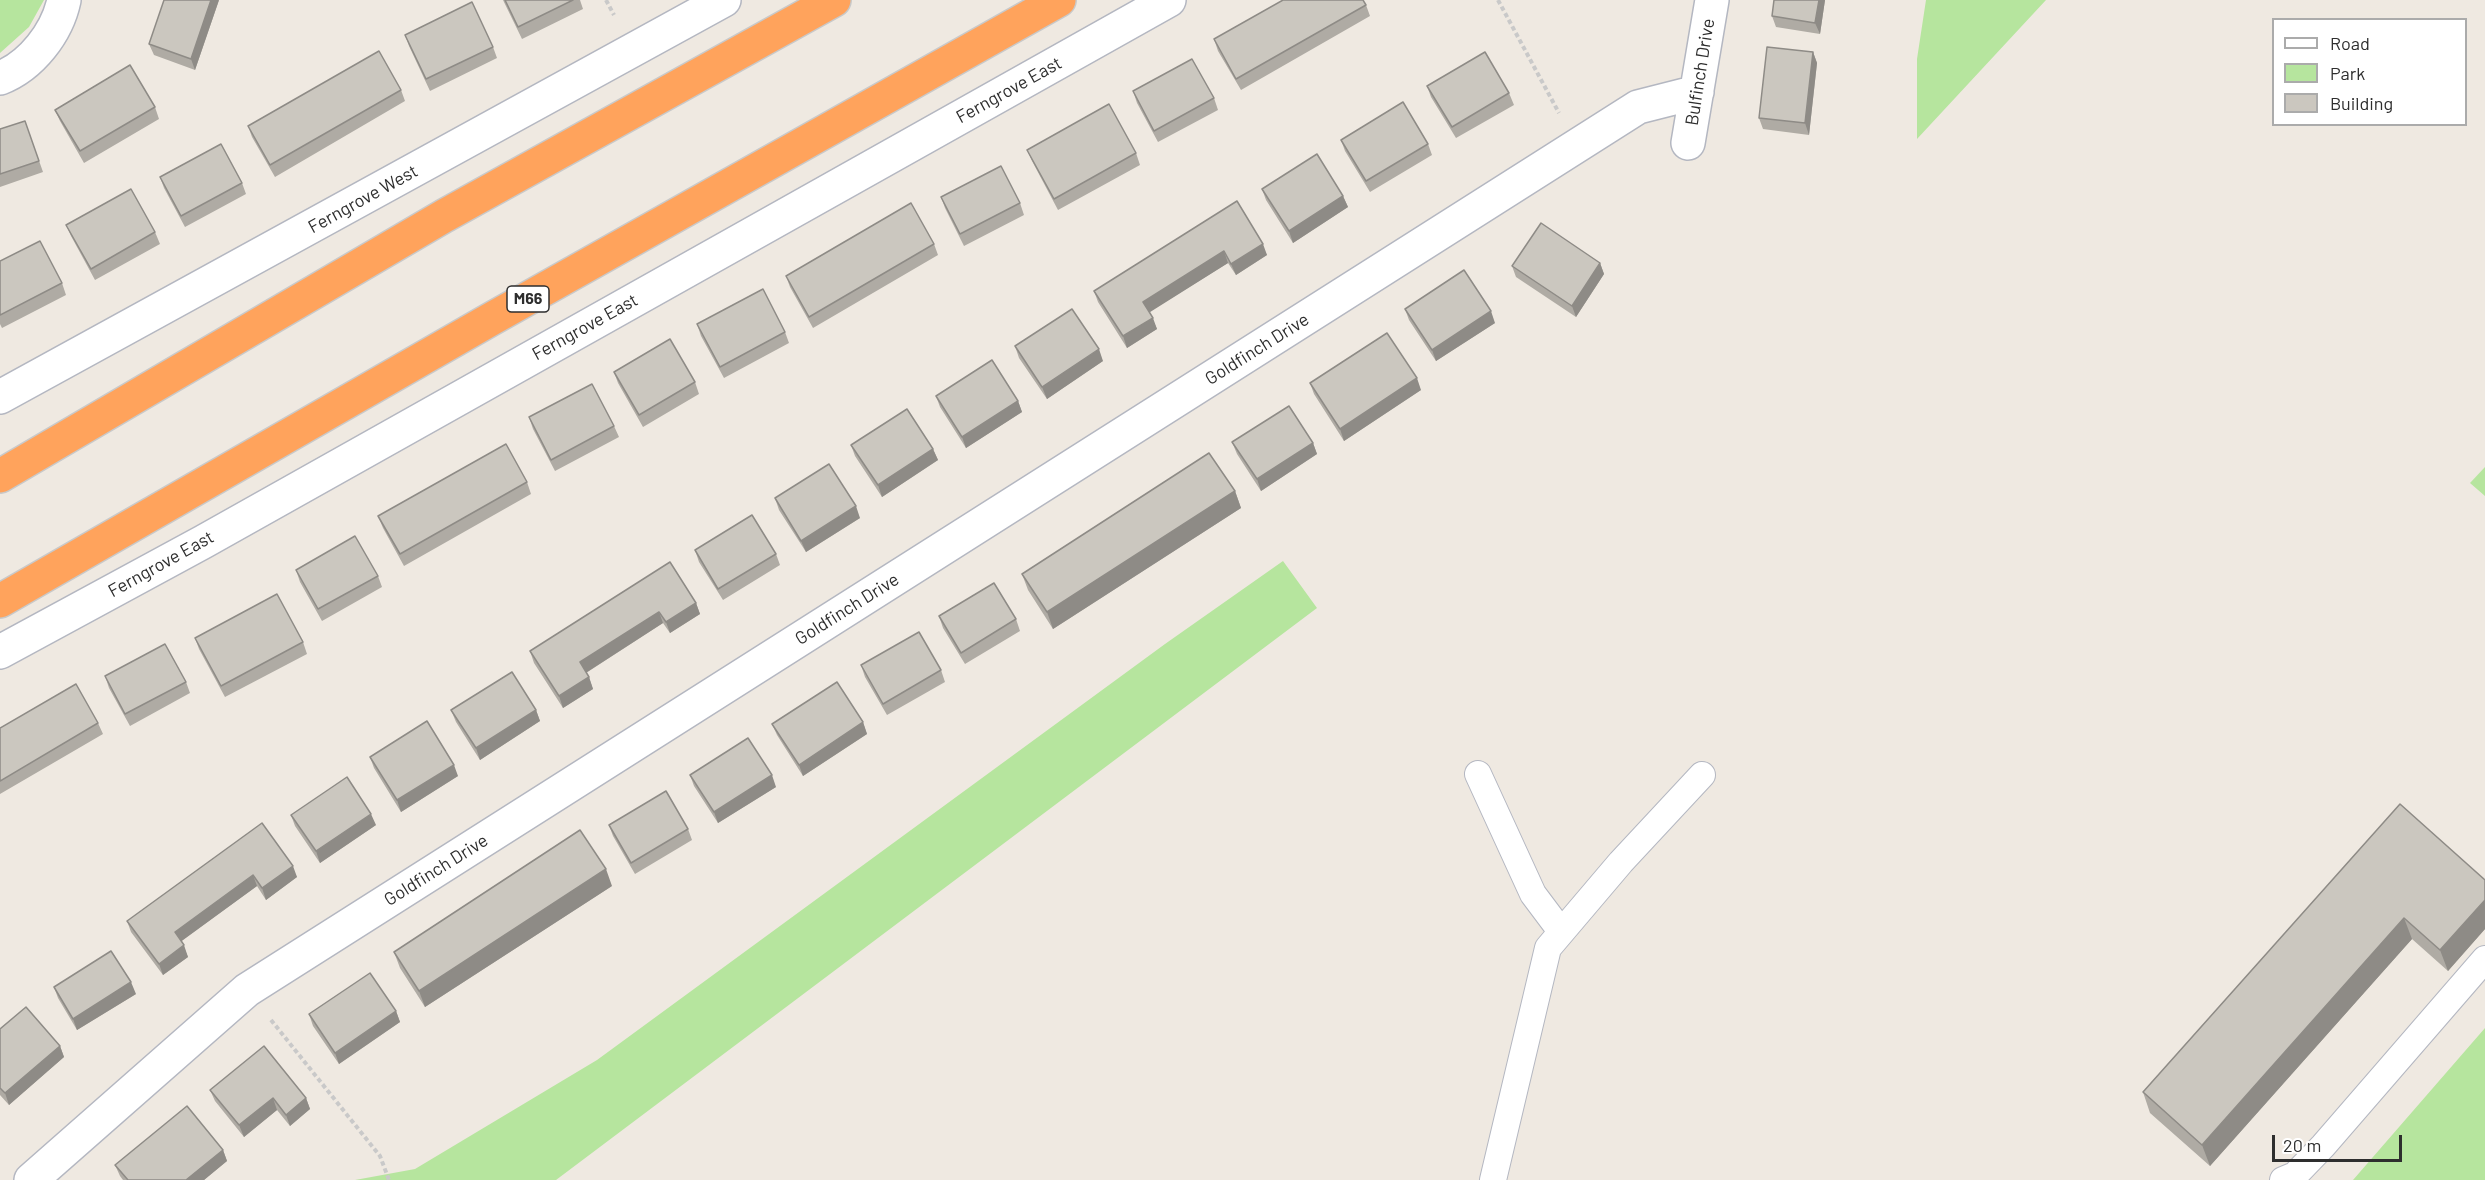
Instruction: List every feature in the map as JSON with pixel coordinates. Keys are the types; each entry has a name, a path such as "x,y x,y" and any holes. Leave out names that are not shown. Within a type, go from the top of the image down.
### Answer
{"highway":[{"path":"0,476 444,216 834,0"},
{"name":"M66","path":"0,601 493,318 1059,0"}],"street":[{"path":"0,78 30,58 51,35 64,0"},
{"name":"Ferngrove West","path":"0,397 724,0"},
{"name":"Ferngrove East","path":"0,652 213,536 1169,0"},
{"name":"Bulfinch Drive","path":"1688,143 1712,0"},
{"name":"Goldfinch Drive","path":"31,1180 247,990 1638,107 1696,92"}],"lane":[{"path":"1478,774 1533,894 1560,930"},
{"path":"1493,1180 1548,948 1560,930 1702,775"},
{"path":"2283,1180 2295,1175 2323,1146 2485,959"}],"path":[{"path":"1498,0 1576,146"},
{"path":"247,990 380,1156 389,1180"}],"green space":[{"path":"0,0 44,0 29,27 0,53"},
{"path":"1926,0 2046,0 1917,139 1917,59"},
{"path":"2485,467 2485,496 2470,483"},
{"path":"1283,561 1317,608 556,1180 355,1180 415,1169 597,1060 1165,644"},
{"path":"2485,1028 2485,1180 2353,1180"}],"building":[{"path":"164,0 211,0 191,59 149,44"},
{"path":"505,0 573,0 518,27"},
{"path":"1283,0 1363,0 1366,5 1236,79 1214,39"},
{"path":"1774,0 1819,0 1815,23 1772,16"},
{"path":"472,2 493,47 426,79 405,35"},
{"path":"1767,47 1813,52 1805,123 1759,118"},
{"path":"379,51 401,90 270,165 248,126"},
{"path":"1485,52 1509,93 1452,127 1427,86"},
{"path":"1192,59 1214,98 1154,131 1133,91"},
{"path":"130,65 155,107 80,151 55,110"},
{"path":"1403,102 1428,144 1366,181 1341,140"},
{"path":"1109,104 1136,153 1054,199 1027,150"},
{"path":"25,121 39,161 0,174 0,129"},
{"path":"221,144 242,183 181,216 160,177"},
{"path":"1317,154 1343,196 1289,231 1262,189"},
{"path":"1001,166 1020,203 960,234 941,197"},
{"path":"131,189 155,232 91,269 66,225"},
{"path":"1237,201 1263,244 1231,264 1224,251 1143,302 1153,318 1123,336 1094,291"},
{"path":"911,203 934,244 809,317 786,276"},
{"path":"1541,223 1600,263 1572,306 1512,266"},
{"path":"40,241 62,283 0,315 0,261"},
{"path":"1464,270 1491,311 1432,350 1405,309"},
{"path":"763,289 785,332 720,367 697,324"},
{"path":"1072,309 1099,349 1042,387 1015,346"},
{"path":"1387,333 1417,378 1340,429 1310,383"},
{"path":"670,339 695,382 639,415 614,372"},
{"path":"992,360 1018,401 962,437 936,396"},
{"path":"592,384 614,426 551,460 529,417"},
{"path":"1289,406 1313,443 1257,479 1232,442"},
{"path":"907,409 933,449 878,485 851,445"},
{"path":"506,444 527,482 400,554 378,516"},
{"path":"1209,453 1235,491 1047,612 1022,574"},
{"path":"829,464 856,506 801,541 775,498"},
{"path":"752,515 776,554 718,589 695,550"},
{"path":"355,536 378,576 318,609 296,570"},
{"path":"670,562 696,603 666,622 659,612 580,662 589,677 559,696 530,651"},
{"path":"994,583 1016,619 961,653 939,616"},
{"path":"277,594 303,642 221,686 195,638"},
{"path":"919,632 941,670 883,704 861,665"},
{"path":"165,644 186,682 125,714 105,676"},
{"path":"512,672 536,710 476,748 451,710"},
{"path":"837,682 863,722 799,765 772,724"},
{"path":"76,684 98,723 0,781 0,728"},
{"path":"427,721 454,765 397,800 370,757"},
{"path":"748,738 772,775 714,812 690,775"},
{"path":"347,777 371,814 316,851 291,815"},
{"path":"666,791 688,829 631,863 609,825"},
{"path":"2400,804 2485,880 2485,900 2440,950 2404,918 2202,1145 2143,1092"},
{"path":"262,823 293,866 262,888 253,875 175,932 184,945 159,964 127,921"},
{"path":"580,830 606,869 419,991 394,952"},
{"path":"111,951 131,982 73,1019 54,987"},
{"path":"370,973 396,1011 335,1053 309,1014"},
{"path":"26,1007 60,1046 5,1093 0,1088 0,1029"},
{"path":"264,1046 306,1098 286,1115 273,1098 239,1125 210,1090"},
{"path":"187,1106 223,1150 186,1180 128,1180 115,1165"}]}
